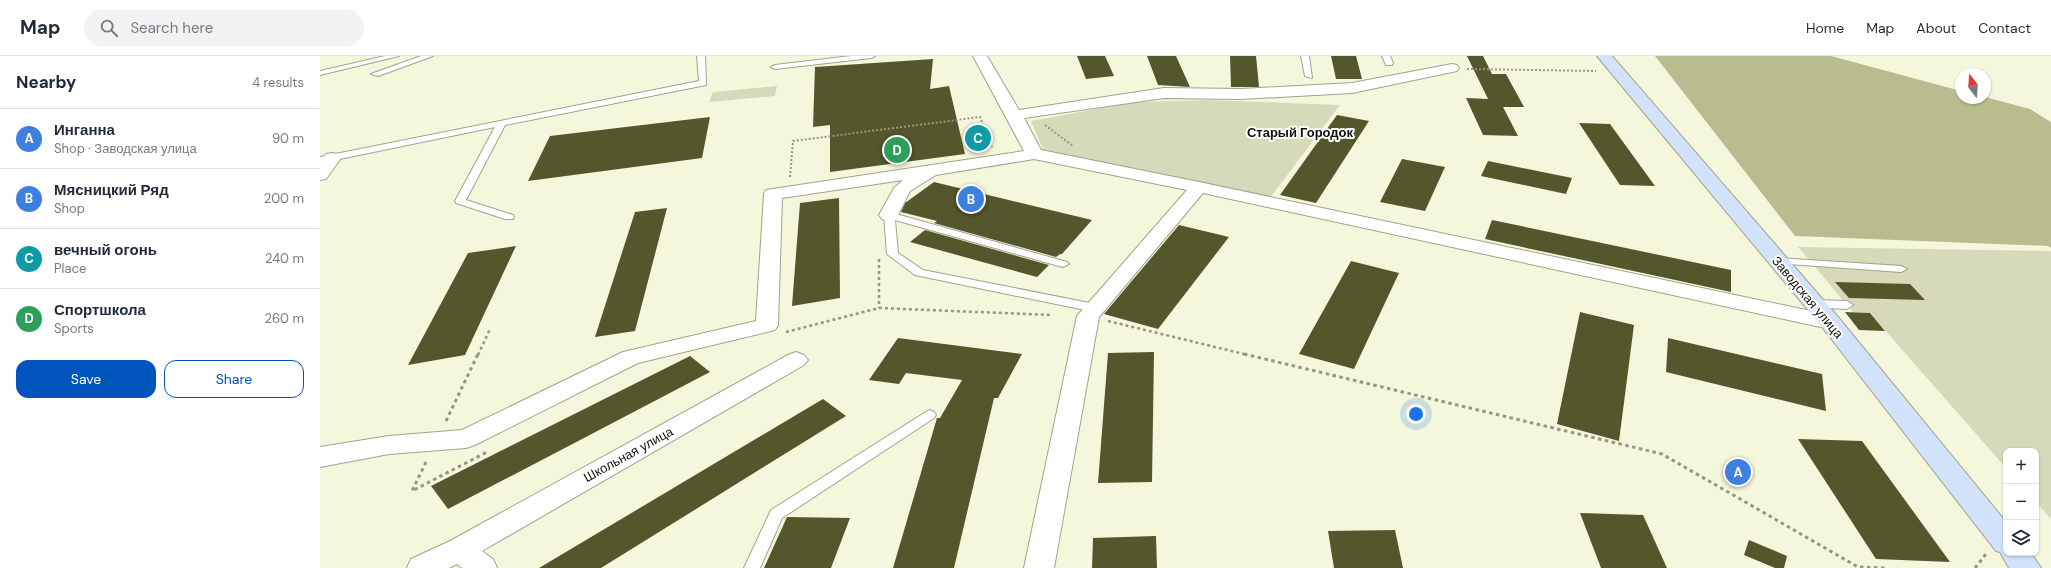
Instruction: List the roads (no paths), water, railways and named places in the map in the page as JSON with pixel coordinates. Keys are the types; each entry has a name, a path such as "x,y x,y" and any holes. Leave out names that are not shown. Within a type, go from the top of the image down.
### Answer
{"main road":[{"name":"Заводская улица","path":"1610,64 1830,322 2003,539"},
{"path":"2016,556 2026,568"}],"street":[{"path":"980,56 1014,114 1034,154"},
{"path":"1014,114 1164,93 1241,94 1352,88 1452,68"},
{"path":"320,457 389,445 466,439 631,357 767,325 773,194 931,171 1034,154 1199,187 1830,322"},
{"path":"320,176 326,159"},
{"path":"889,215 903,188 931,171"},
{"path":"1039,568 1092,312 1199,187"},
{"name":"Школьная улица","path":"422,568 460,549 796,360"},
{"path":"460,549 482,568"}],"lane":[{"path":"320,73 395,56"},
{"path":"375,74 429,56"},
{"path":"326,159 704,83 701,56"},
{"path":"775,67 871,56"},
{"path":"1305,56 1309,76"},
{"path":"502,123 460,201 509,217"},
{"path":"1063,264 889,215 893,254 919,273 1092,312"},
{"path":"1778,261 1901,269"},
{"path":"1815,304 1847,305"},
{"path":"752,568 776,514 929,415"},
{"path":"320,464 342,453"}],"place":[{"name":"вечный огонь","path":"978,138"},
{"name":"Спортшкола","path":"897,150"},
{"name":"Мясницкий Ряд","path":"971,199"},
{"name":"Инганна","path":"1738,472"}],"district":[{"name":"Старый Городок","path":"1300,132"}]}
